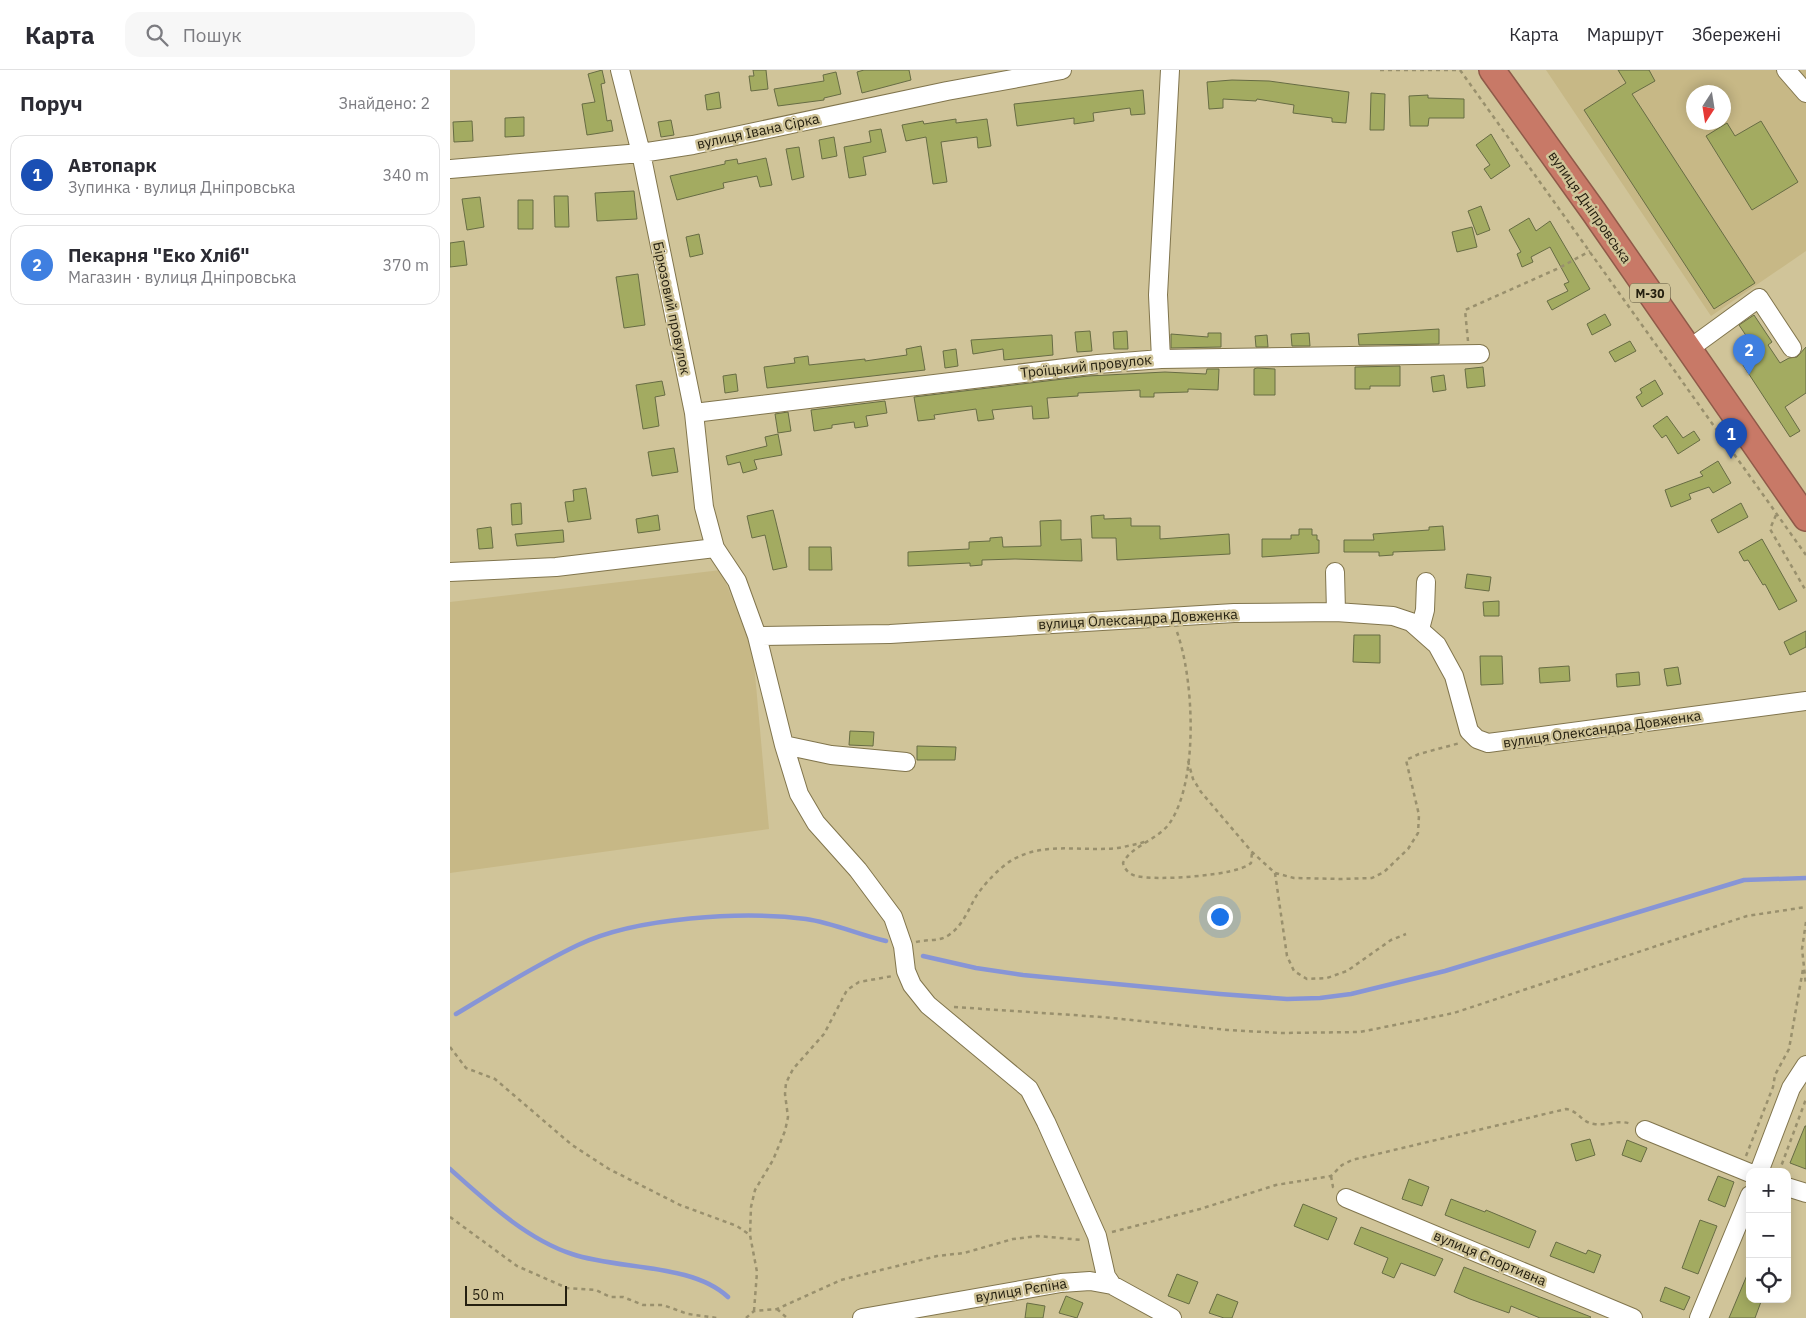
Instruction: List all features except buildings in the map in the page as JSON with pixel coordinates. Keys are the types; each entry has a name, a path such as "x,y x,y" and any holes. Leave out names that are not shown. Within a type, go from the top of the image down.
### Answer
{"highway":[{"name":"вулиця Дніпровська","path":"1492,70 1806,518"}],"street":[{"name":"Бірюзовий провулок","path":"620,70 641,153 694,413 704,508 715,548"},
{"name":"вулиця Івана Сірка","path":"450,169 641,153 693,145 947,91 1062,70"},
{"path":"1161,359 1158,295 1170,70"},
{"path":"1786,70 1806,93"},
{"path":"1689,349 1759,298 1792,348"},
{"name":"Троїцький провулок","path":"694,413 1088,365 1161,359 1474,355"},
{"path":"450,572 556,567 715,548 736,581 757,636 784,745 803,801 830,841 879,896 893,917 903,946 906,971 912,985 928,1005 1029,1089 1046,1122 1097,1236 1106,1276 1112,1285"},
{"path":"1335,572 1336,612"},
{"path":"1420,629 1425,610 1426,582"},
{"name":"вулиця Олександра Довженка","path":"757,636 890,634 1234,613 1336,612 1393,616 1410,622 1420,629 1436,645 1448,661 1469,732 1482,742 1500,743 1806,701"},
{"path":"784,745 831,755 906,762"},
{"path":"1761,1168 1791,1088 1806,1065"},
{"path":"1645,1130 1745,1171"},
{"path":"1791,1188 1806,1193"},
{"name":"вулиця Спортивна","path":"1346,1198 1633,1318"},
{"path":"1699,1318 1746,1205"},
{"name":"вулиця Рєпіна","path":"862,1318 1061,1283 1090,1281 1112,1285 1172,1318"}],"path":[{"path":"1380,70 1461,70 1806,556"},
{"path":"1474,355 1465,310 1544,275 1590,251"},
{"path":"1776,515 1770,530 1806,591"},
{"path":"1166,617 1176,629 1187,669 1191,731 1186,776 1171,822 1162,834 1125,859 1123,863 1125,870 1136,876 1151,878 1224,872 1247,867 1253,858 1252,852"},
{"path":"1188,761 1193,779 1202,792 1252,852 1275,873 1294,878 1372,878 1384,872 1408,849 1418,833 1419,815 1406,760 1419,754 1465,742 1482,742"},
{"path":"903,946 920,941 939,940 949,936 967,915 976,898 990,880 1001,868 1019,857 1047,849 1117,848 1150,841"},
{"path":"1275,873 1287,956 1294,971 1307,979 1326,978 1347,971 1391,940 1406,934"},
{"path":"928,1005 1102,1017 1281,1034 1360,1032 1454,1013 1747,916 1806,907"},
{"path":"1806,922 1802,949 1806,985"},
{"path":"1745,1171 1773,1087 1775,1075 1788,1049 1803,969"},
{"path":"754,1311 757,1272 750,1235 751,1207 755,1190 773,1160 785,1131 788,1117 785,1094 786,1083 794,1069 824,1034 847,990 859,982 872,981 906,971"},
{"path":"450,1047 466,1068 495,1079 572,1145 609,1169 680,1205 737,1226 750,1235"},
{"path":"1780,1168 1806,1100"},
{"path":"746,1318 754,1311 777,1308 842,1280 937,1256 964,1253 1013,1240 1038,1236 1082,1240 1200,1209 1276,1184 1331,1176 1342,1165 1352,1160 1566,1109 1575,1110 1585,1121 1593,1124 1624,1121 1645,1130"},
{"path":"450,1217 517,1266 567,1288 596,1290 610,1297 623,1297 643,1305 663,1305 688,1314 717,1318"},
{"path":"777,1308 787,1318"}],"shaded area":[{"path":"1546,70 1806,70 1806,251 1711,316"},
{"path":"721,570 753,652 769,829 450,873 450,602"}],"waterway":[{"path":"923,956 976,968 1023,975 1220,994 1287,999 1320,998 1351,994 1445,971 1744,880 1806,878"},
{"path":"456,1014 531,969 578,945 629,928 659,922 721,916 806,919 886,941"},
{"path":"450,1169 507,1218 555,1247 591,1259 695,1278 713,1286 728,1297"}],"place":[{"name":"Пекарня \"Еко Хліб\"","path":"1749,375"},
{"name":"Автопарк","path":"1731,459"}]}
